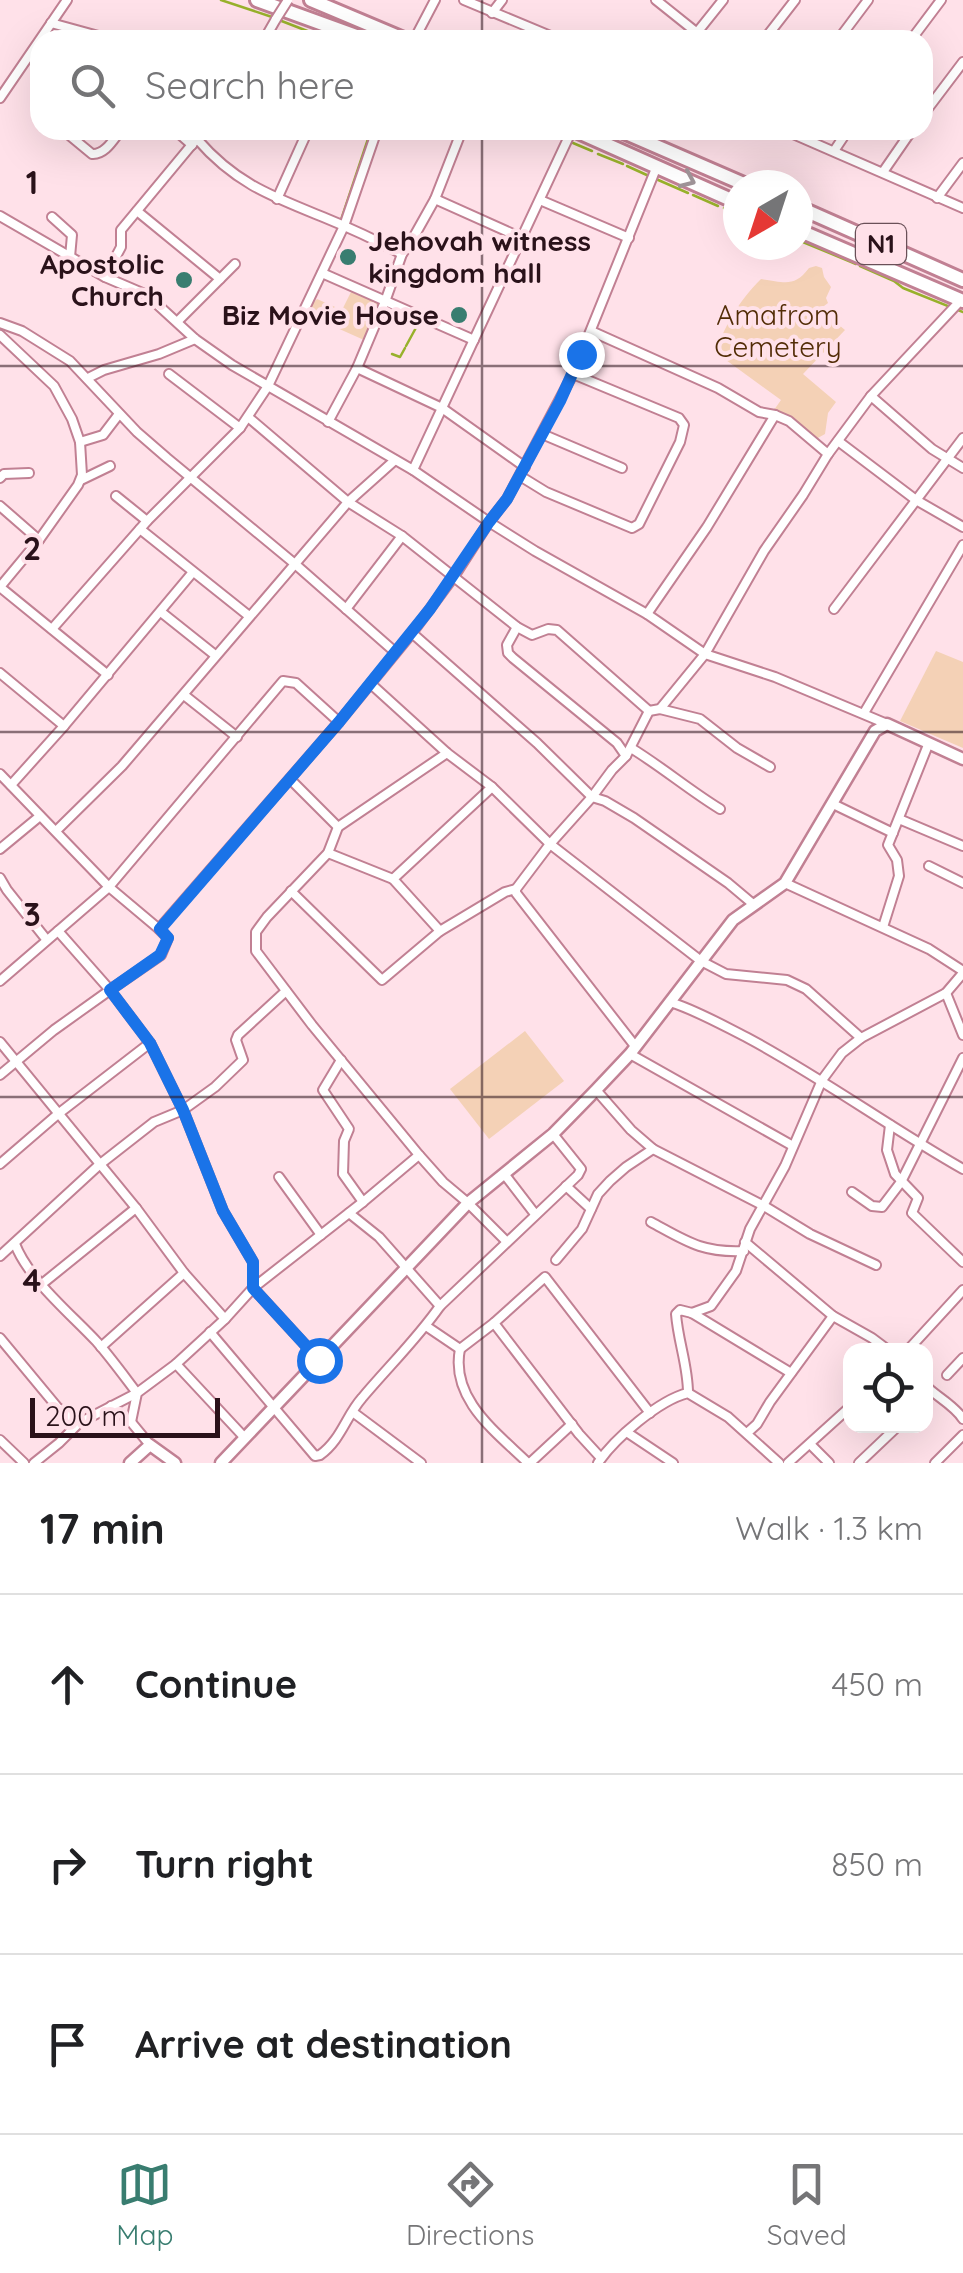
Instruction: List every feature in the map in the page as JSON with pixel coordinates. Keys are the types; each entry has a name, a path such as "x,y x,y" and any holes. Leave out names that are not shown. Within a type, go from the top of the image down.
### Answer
{"highway":[{"path":"258,0 325,30"},
{"path":"311,0 382,30"},
{"path":"596,140 723,196"},
{"path":"646,140 723,175"},
{"name":"N1","path":"813,215 963,280"},
{"name":"N1","path":"813,236 962,301"}],"street":[{"path":"46,30 67,0"},
{"path":"270,30 288,0"},
{"path":"419,30 435,0"},
{"path":"464,0 535,30"},
{"path":"492,13 502,0"},
{"path":"656,0 687,30"},
{"path":"698,30 723,0"},
{"path":"772,30 794,0"},
{"path":"846,30 868,0"},
{"path":"918,30 940,0"},
{"path":"51,23 77,30"},
{"path":"0,98 30,54"},
{"path":"933,102 963,62"},
{"path":"75,140 97,155 113,140"},
{"path":"192,140 251,186 402,254"},
{"path":"278,199 304,140"},
{"path":"52,630 147,521 248,418 268,386 344,226 374,140"},
{"path":"328,422 386,300 402,254 435,199 458,140"},
{"path":"413,470 568,140"},
{"path":"808,140 963,208"},
{"path":"834,151 841,140"},
{"path":"883,172 905,140"},
{"path":"105,277 121,247 121,230 195,142"},
{"path":"937,198 963,162"},
{"path":"160,929 412,634 507,499 573,374 657,166"},
{"path":"435,199 522,238"},
{"path":"540,200 629,238"},
{"path":"137,211 220,279"},
{"path":"0,216 105,277 147,296 195,339 268,386 413,470 489,522 647,614 705,654 864,713 963,759"},
{"path":"52,217 72,235 70,257"},
{"path":"178,321 235,264"},
{"path":"322,272 474,340"},
{"path":"292,891 382,980 440,931 504,892 516,889 628,752 649,712 660,708 705,654 764,550 871,396 962,301"},
{"path":"0,323 70,360 120,414 190,478 395,652"},
{"path":"591,331 727,392 759,412 788,421 828,454"},
{"path":"88,378 195,339"},
{"path":"2,340 54,386 80,442 80,480"},
{"path":"356,368 442,408 546,492 632,528 639,524 680,442 684,425 679,418 573,374"},
{"path":"169,374 240,428"},
{"path":"871,396 946,460 963,468"},
{"path":"80,442 104,435 120,414"},
{"path":"647,614 707,527 775,415"},
{"path":"248,418 348,502 402,536 518,627 532,636 548,629 557,630 649,712"},
{"path":"542,434 622,468"},
{"path":"834,609 963,438"},
{"path":"838,441 916,500 963,528"},
{"path":"56,832 184,696 348,502 395,460"},
{"path":"108,675 0,586 39,540 80,480 110,466"},
{"path":"0,478 4,474 28,473"},
{"path":"116,496 147,521"},
{"path":"0,506 39,540"},
{"path":"140,530 249,616"},
{"path":"346,609 402,536"},
{"path":"864,713 963,545"},
{"path":"11,785 194,572"},
{"path":"161,612 216,655"},
{"path":"518,627 507,646 513,658 628,752 670,772 720,809"},
{"path":"412,634 537,743 592,797 634,818 714,872 753,904"},
{"path":"0,673 64,726"},
{"path":"0,981 109,887 284,681 296,683 339,722"},
{"path":"371,684 447,753 492,787 550,844 700,961 726,974 787,980 806,989 862,1038"},
{"path":"184,696 237,738"},
{"path":"660,708 700,719 736,748 770,767"},
{"path":"221,1463 468,1203 552,1134 596,1090 633,1050 733,920 785,883 875,731 886,724"},
{"path":"883,928 900,876 888,845 928,744"},
{"path":"447,753 338,827 328,853 267,917 254,940 256,951 286,991 419,1155 506,1241"},
{"path":"0,774 109,887 168,938 160,955 54,1030 0,1075"},
{"path":"290,779 338,827"},
{"path":"393,878 492,787"},
{"path":"833,804 893,833"},
{"path":"0,850 40,816"},
{"path":"899,819 963,846"},
{"path":"328,853 393,878 440,931"},
{"path":"929,866 963,883"},
{"path":"0,878 4,893 46,939"},
{"path":"692,1313 712,1306 736,1271 750,1229 822,1080 842,1054 862,1038 946,994 963,972 929,949 785,883"},
{"path":"516,889 633,1050 793,1146"},
{"path":"58,931 150,1043 183,1110 223,1211 253,1262 253,1288 319,1360"},
{"path":"0,1256 99,1165 154,1122 183,1110 237,1067 243,1060 236,1040 238,1034 286,991"},
{"path":"946,994 963,1035"},
{"path":"670,1002 718,1022 822,1080 963,1169"},
{"path":"0,1042 224,1319"},
{"path":"0,1164 150,1043"},
{"path":"852,1192 879,1208 901,1182 963,1058"},
{"path":"341,1060 323,1090 349,1128 344,1141 344,1174 363,1202"},
{"path":"596,1090 653,1149 876,1265"},
{"path":"890,1126 887,1150 895,1174 918,1198 912,1213 963,1262"},
{"path":"210,1332 315,1456 326,1451 358,1403 440,1306 580,1169 552,1134"},
{"path":"556,1260 582,1229 598,1194 626,1166 653,1149"},
{"path":"34,1463 79,1423 138,1393 176,1364 253,1288 419,1155"},
{"path":"504,1175 535,1214"},
{"path":"279,1177 321,1235"},
{"path":"566,1186 591,1210"},
{"path":"42,1284 136,1208"},
{"path":"350,1212 440,1306"},
{"path":"651,1222 700,1248 721,1252 744,1247 834,1316 879,1343"},
{"path":"14,1244 42,1284 101,1346 138,1393"},
{"path":"101,1346 184,1272"},
{"path":"572,1424 529,1463 501,1438 464,1394 459,1369 460,1349 544,1276 650,1413"},
{"path":"914,1343 963,1290"},
{"path":"688,1393 676,1314 680,1310 692,1313 791,1374"},
{"path":"747,1433 834,1316"},
{"path":"494,1323 600,1461 666,1400 688,1393 728,1417 779,1463"},
{"path":"426,1326 460,1349"},
{"path":"0,1338 58,1408 79,1423"},
{"path":"947,1375 963,1358"},
{"path":"176,1364 244,1437"},
{"path":"131,1422 138,1393"},
{"path":"933,1393 961,1412"},
{"path":"933,1400 938,1398"},
{"path":"111,1406 131,1422 150,1446 175,1463"},
{"path":"354,1413 421,1463"},
{"path":"788,1463 843,1413"},
{"path":"628,1433 673,1463"},
{"path":"860,1463 891,1433"},
{"path":"935,1463 963,1435"},
{"path":"0,1440 24,1463"},
{"path":"810,1444 829,1463"},
{"path":"130,1463 150,1446"}],"green space":[{"name":"Amafrom Cemetery","path":"816,266 822,268 831,287 828,303 820,309 845,330 803,374 836,402 828,413 825,434 816,439 774,410 781,400 715,352 734,313 761,279 793,281"},
{"path":"352,290 381,302 364,340 308,315 317,299 342,310"},
{"path":"936,651 963,662 963,748 900,721"},
{"path":"525,1031 564,1081 489,1139 450,1089"}],"waterway":[{"path":"221,0 272,17"},
{"path":"279,20 305,30"},
{"path":"341,220 368,140"},
{"path":"371,159 377,141"},
{"path":"573,143 592,151"},
{"path":"598,154 623,164"},
{"path":"352,214 369,165"},
{"path":"627,166 649,176"},
{"path":"656,179 688,193"},
{"path":"693,195 718,206"},
{"path":"813,246 856,264"},
{"path":"860,266 963,312"},
{"path":"406,319 418,324 406,346"},
{"path":"392,354 400,357 405,348"}],"place":[{"name":"Jehovah witness kingdom hall","path":"348,257"},
{"name":"Apostolic Church","path":"184,280"},
{"name":"Biz Movie House","path":"459,315"}],"route":[{"path":"319,1360 253,1288 253,1262 223,1211 183,1110 150,1043 110,990 160,955 168,938 160,929 412,634 507,499 581,354"}]}
